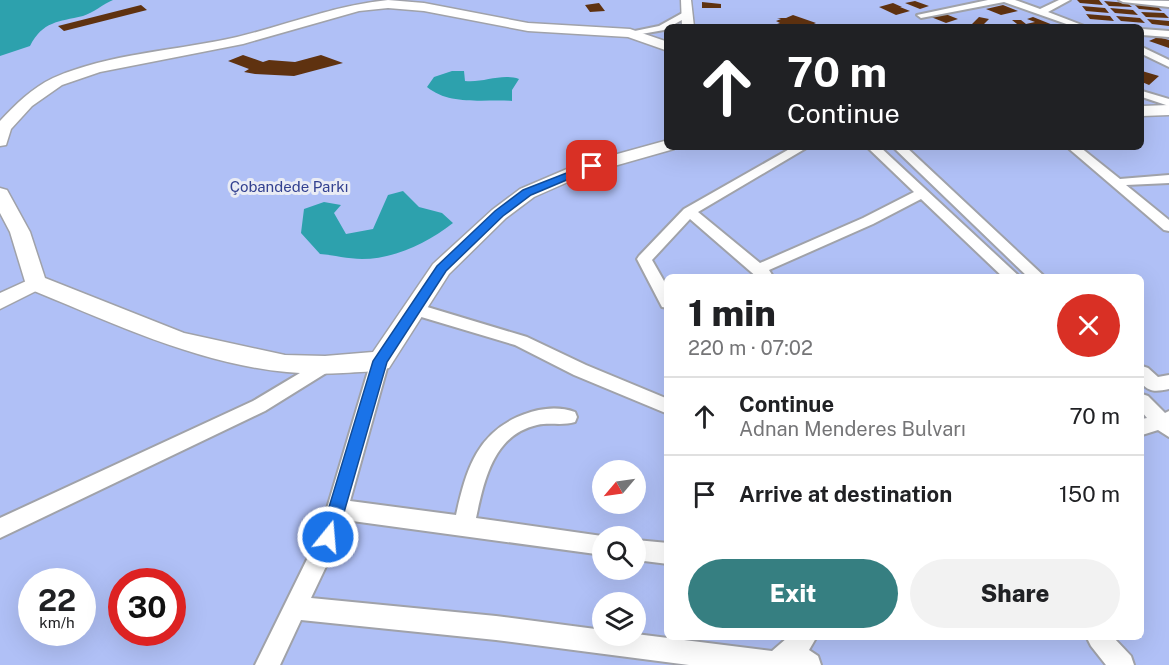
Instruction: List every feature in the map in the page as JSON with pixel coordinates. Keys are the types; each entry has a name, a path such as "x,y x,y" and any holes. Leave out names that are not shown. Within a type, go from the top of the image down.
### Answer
{"main road":[{"path":"0,141 3,128 26,103 57,82 97,68 238,41 358,7 388,4 424,7 528,27 630,33 664,46"},
{"path":"1144,111 1168,110"},
{"path":"1144,120 1168,110"},
{"path":"0,194 20,232 35,283 180,341 285,364 325,365 380,361 441,269 499,214 527,193 596,165 664,146"}],"street":[{"path":"686,0 688,24"},
{"path":"921,15 1000,0"},
{"path":"1007,0 1073,24"},
{"path":"1040,12 1066,0"},
{"path":"1123,0 1169,4"},
{"path":"669,24 686,15"},
{"path":"630,33 664,26"},
{"path":"1144,32 1169,34"},
{"path":"1144,49 1169,56"},
{"path":"1144,49 1169,64"},
{"path":"1144,94 1168,110"},
{"path":"664,296 644,259 689,212 797,150"},
{"path":"876,150 1010,274"},
{"path":"902,150 1035,274"},
{"path":"1077,150 1169,227"},
{"path":"1088,150 1169,217"},
{"path":"1125,181 1169,179"},
{"path":"689,212 763,273 923,193"},
{"path":"0,302 35,283"},
{"path":"414,309 520,341 580,370 664,405"},
{"path":"267,665 328,537 380,361"},
{"path":"0,528 259,406 325,365"},
{"path":"1144,375 1154,385 1169,382"},
{"path":"1144,403 1167,423"},
{"path":"464,526 475,477 489,445 503,432 531,418 568,417"},
{"path":"1144,427 1167,423"},
{"path":"337,508 592,543"},
{"path":"646,551 664,554"},
{"path":"294,608 791,656"},
{"path":"1102,640 1122,665"}],"green space":[{"name":"Çobandede Parkı","path":"0,0 1169,0 1169,665 0,665"}],"shaded area":[{"path":"0,0 113,0 87,15 52,24 40,32 30,46 0,56"},
{"path":"452,71 464,71 465,81 506,77 519,79 512,90 512,101 457,99 436,93 427,87 434,77"},
{"path":"403,191 419,207 442,213 453,223 410,248 374,258 357,259 320,254 301,233 304,209 324,202 341,205 334,213 346,234 373,229 388,195"}],"building":[{"path":"1077,0 1099,0 1103,5 1080,3"},
{"path":"915,1 929,6 920,9 905,3"},
{"path":"1104,1 1127,3 1132,7 1109,6"},
{"path":"702,2 721,4 721,8 702,8"},
{"path":"599,3 605,11 590,12 585,5"},
{"path":"893,3 910,11 896,15 879,7"},
{"path":"1134,4 1157,6 1162,11 1139,9"},
{"path":"141,5 147,10 64,31 58,26"},
{"path":"1003,5 1018,11 1001,15 986,9"},
{"path":"1082,6 1105,8 1109,13 1086,11"},
{"path":"1110,8 1133,10 1138,15 1115,13"},
{"path":"1141,12 1164,13 1169,18 1146,17"},
{"path":"943,13 958,19 946,23 931,17"},
{"path":"1086,14 1110,16 1114,21 1090,19"},
{"path":"793,15 816,23 777,24 780,23 776,21 781,19 777,18"},
{"path":"1116,16 1140,18 1145,23 1121,21"},
{"path":"979,17 989,19 984,24 972,24"},
{"path":"1033,17 1050,24 1026,24 1035,22 1027,19"},
{"path":"1147,19 1169,21 1169,26 1152,24"},
{"path":"1012,20 1021,20 1026,24 1017,24"},
{"path":"1158,37 1169,40 1169,48 1149,41"},
{"path":"243,55 263,62 269,60 295,62 321,55 343,63 294,76 255,74 244,72 249,69 228,61"},
{"path":"1144,72 1159,76 1149,85 1144,83"}],"route":[{"path":"328,537 380,361 441,269 480,230 527,193 592,166"}]}
